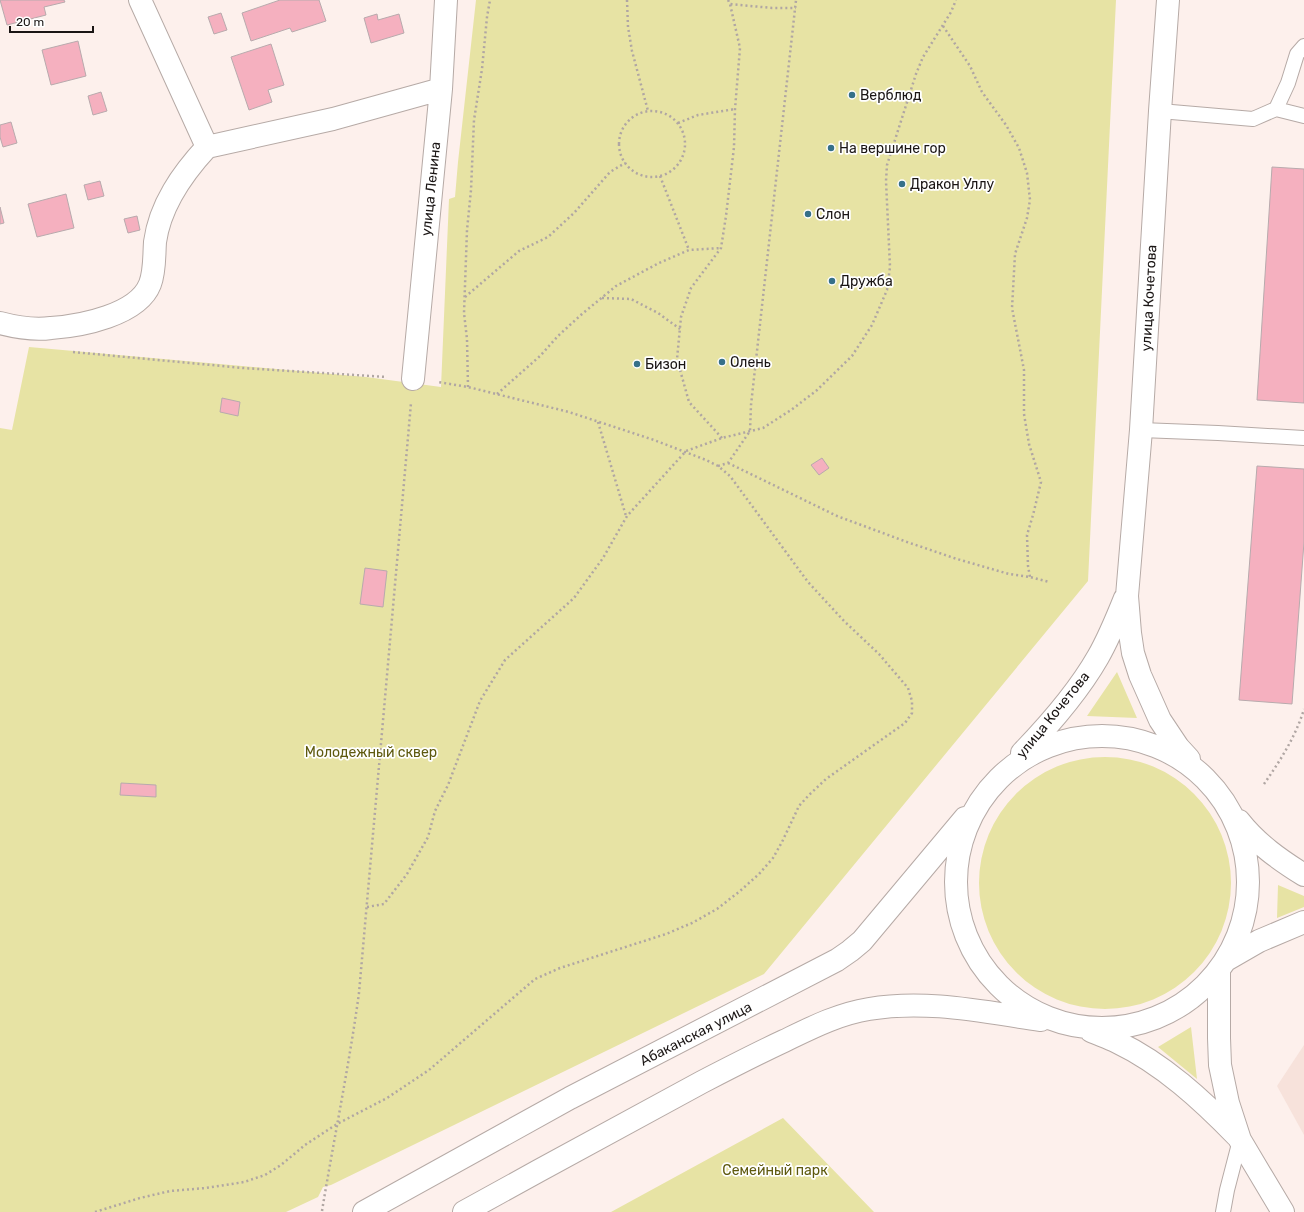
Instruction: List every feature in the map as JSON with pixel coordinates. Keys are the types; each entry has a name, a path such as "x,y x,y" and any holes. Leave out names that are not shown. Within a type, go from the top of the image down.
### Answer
{"main road":[{"path":"140,0 207,147"},
{"name":"улица Ленина","path":"413,379 441,89 446,0"},
{"name":"улица Кочетова","path":"1168,0 1141,430 1127,596 1133,653 1149,697 1160,720 1178,747 1217,791"},
{"path":"0,323 13,326 51,328 90,322 120,312 141,298 150,286 153,274 156,241 163,211 177,184 192,163 207,147 333,119 441,89"},
{"name":"улица Кочетова","path":"987,792 1073,695 1098,657 1127,596"},
{"path":"1059,1022 1039,1014 1017,1001 998,986 983,967 970,945 961,922 957,898 956,873 960,848 967,825 987,792 1010,768 1030,754 1053,744 1077,737 1102,735 1127,737 1151,743 1174,754 1194,768 1217,791 1245,828 1259,842 1280,860 1304,875"},
{"path":"1080,1027 1098,1028 1132,1025 1149,1021 1180,1006 1194,996 1207,984 1222,965 1239,934 1247,906 1248,878 1245,849 1236,822 1217,791"},
{"name":"Абаканская улица","path":"364,1212 570,1098 844,956 862,941 987,792"},
{"path":"1222,965 1259,941 1304,922"},
{"path":"1222,965 1218,1038 1220,1065 1228,1103 1240,1139 1283,1212"},
{"path":"464,1212 740,1062 820,1024 845,1014 900,1005 937,1006 1059,1022 1080,1027 1116,1042 1141,1055 1168,1073 1210,1109 1240,1139"}],"lane":[{"path":"1276,109 1288,83 1297,54 1304,46"},
{"path":"1160,111 1253,119 1276,109 1304,116"},
{"path":"1141,430 1304,438"},
{"path":"1223,1212 1240,1139"}],"path":[{"path":"468,387 467,339 464,313 467,230 474,120 490,0"},
{"path":"628,0 628,27 632,51 648,111"},
{"path":"722,438 689,402 677,359 681,317 691,288 721,248 734,147 735,110 740,48 728,0"},
{"path":"718,466 728,463 750,431 752,398 796,0"},
{"path":"367,907 384,904 407,874 428,837 435,811 448,785 480,701 505,660 574,598 603,558 627,516 686,452 722,438 763,428 801,403 816,391 852,356 872,325 887,290 890,267 886,165 923,57 951,12 956,0"},
{"path":"730,4 772,8 796,8"},
{"path":"942,26 970,66 982,92 1006,125 1019,148 1027,173 1030,200 1027,218 1015,254 1012,308 1024,370 1024,414 1029,444 1041,482 1027,535 1030,578"},
{"path":"678,123 698,115 735,110"},
{"path":"648,111 664,113 678,123 684,134 685,145 683,156 677,166 671,171 660,176 649,177 638,174 625,163 620,153 619,142 622,130 632,118 642,112 648,111"},
{"path":"465,298 519,251 548,237 574,213 610,172 625,163"},
{"path":"660,176 689,250"},
{"path":"497,394 540,356 558,336 582,314 616,286 659,263 689,250 721,248"},
{"path":"601,298 632,299 658,313 680,329"},
{"path":"69,352 243,368 445,382 569,412 686,452 718,466 730,476 808,582 844,621 878,654 908,688 912,701 912,712 905,723 826,779 809,795 799,806 773,858 740,892 717,909 692,923 666,934 560,968 535,979 429,1070 387,1098 337,1124 305,1145 281,1165 265,1175 244,1182 206,1188 170,1191 140,1198 95,1212"},
{"path":"322,1211 358,1000 413,379"},
{"path":"598,422 627,516"},
{"path":"728,463 837,516 957,559 1009,574 1049,582"},
{"path":"1264,784 1282,757 1301,720 1304,709"}],"shaded area":[{"path":"1304,1045 1304,1135 1277,1086"}],"green space":[{"name":"Молодежный сквер","path":"476,0 1116,0 1088,581 764,974 331,1185 323,1187 318,1197 286,1212 0,1212 0,428 12,430 29,347 366,377 441,387 449,199 455,197"},
{"path":"1117,672 1137,718 1087,716"},
{"path":"1105,757 1130,759 1142,762 1175,778 1194,794 1210,813 1226,846 1229,858 1231,883 1229,908 1226,920 1210,953 1194,972 1175,988 1142,1004 1130,1007 1105,1009 1080,1007 1068,1004 1035,988 1016,972 1000,953 984,920 981,908 979,883 981,858 984,846 1000,813 1016,794 1035,778 1068,762 1080,759"},
{"path":"1278,885 1304,896 1304,907 1277,918"},
{"path":"1191,1027 1197,1079 1158,1047"},
{"name":"Семейный парк","path":"783,1118 874,1212 611,1212"}],"building":[{"path":"0,0 64,0 65,2 44,7 46,15 7,25"},
{"path":"280,0 319,0 326,21 292,32 290,28 251,41 242,13"},
{"path":"221,13 227,30 214,34 208,17"},
{"path":"377,14 378,20 399,14 404,33 371,43 364,18"},
{"path":"78,41 86,76 51,85 42,50"},
{"path":"271,44 284,85 268,90 272,102 249,110 231,57"},
{"path":"101,92 107,111 93,115 88,96"},
{"path":"11,122 17,143 3,147 0,137 0,125"},
{"path":"1272,167 1304,169 1304,403 1257,400"},
{"path":"100,181 104,196 88,200 84,185"},
{"path":"66,194 74,228 37,237 28,204"},
{"path":"0,207 4,223 0,224"},
{"path":"137,216 140,230 128,233 124,219"},
{"path":"222,398 240,402 238,416 220,412"},
{"path":"822,458 829,468 819,475 811,465"},
{"path":"1257,466 1304,469 1304,542 1292,704 1239,700"},
{"path":"365,568 387,571 383,607 360,604"},
{"path":"121,783 156,785 156,797 120,795"}],"place":[{"name":"Верблюд","path":"852,95"},
{"name":"На вершине гор","path":"831,148"},
{"name":"Дракон Уллу","path":"902,184"},
{"name":"Слон","path":"808,214"},
{"name":"Дружба","path":"832,281"},
{"name":"Олень","path":"722,362"},
{"name":"Бизон","path":"637,364"}]}
